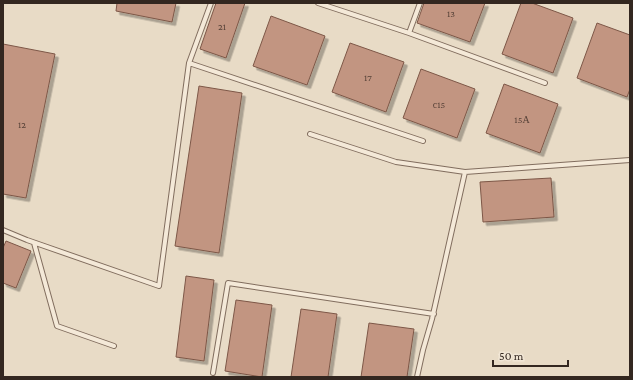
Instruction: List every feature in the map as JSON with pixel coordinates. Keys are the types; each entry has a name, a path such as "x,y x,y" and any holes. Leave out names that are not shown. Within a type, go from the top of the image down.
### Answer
{"lane":[{"path":"3,230 34,243 158,286 189,63 211,3"},
{"path":"318,3 409,33 545,83"},
{"path":"409,33 420,3"},
{"path":"189,63 423,141"},
{"path":"310,134 396,162 465,172 630,160"},
{"path":"417,377 434,314 465,172"},
{"path":"34,243 57,326 114,346"},
{"path":"213,373 228,284 434,314"}],"building":[{"path":"117,3 176,3 172,22 116,11"},
{"path":"216,3 245,3 226,58 200,49"},
{"path":"424,3 485,3 470,42 417,23"},
{"path":"521,3 532,3 573,18 553,73 502,54"},
{"path":"271,16 325,36 307,85 253,66"},
{"path":"597,23 630,35 630,89 627,97 577,78"},
{"path":"350,43 404,62 386,112 332,92"},
{"path":"3,44 55,54 26,198 3,194"},
{"path":"421,69 475,89 457,138 403,118"},
{"path":"504,84 558,104 540,153 486,133"},
{"path":"199,86 242,93 219,253 175,246"},
{"path":"551,178 554,217 483,222 480,182"},
{"path":"6,241 31,251 16,288 3,283 3,248"},
{"path":"186,276 214,280 204,361 176,357"},
{"path":"236,300 272,305 262,377 225,371"},
{"path":"301,309 337,314 328,377 291,377"},
{"path":"369,323 414,329 407,377 361,377"}]}
